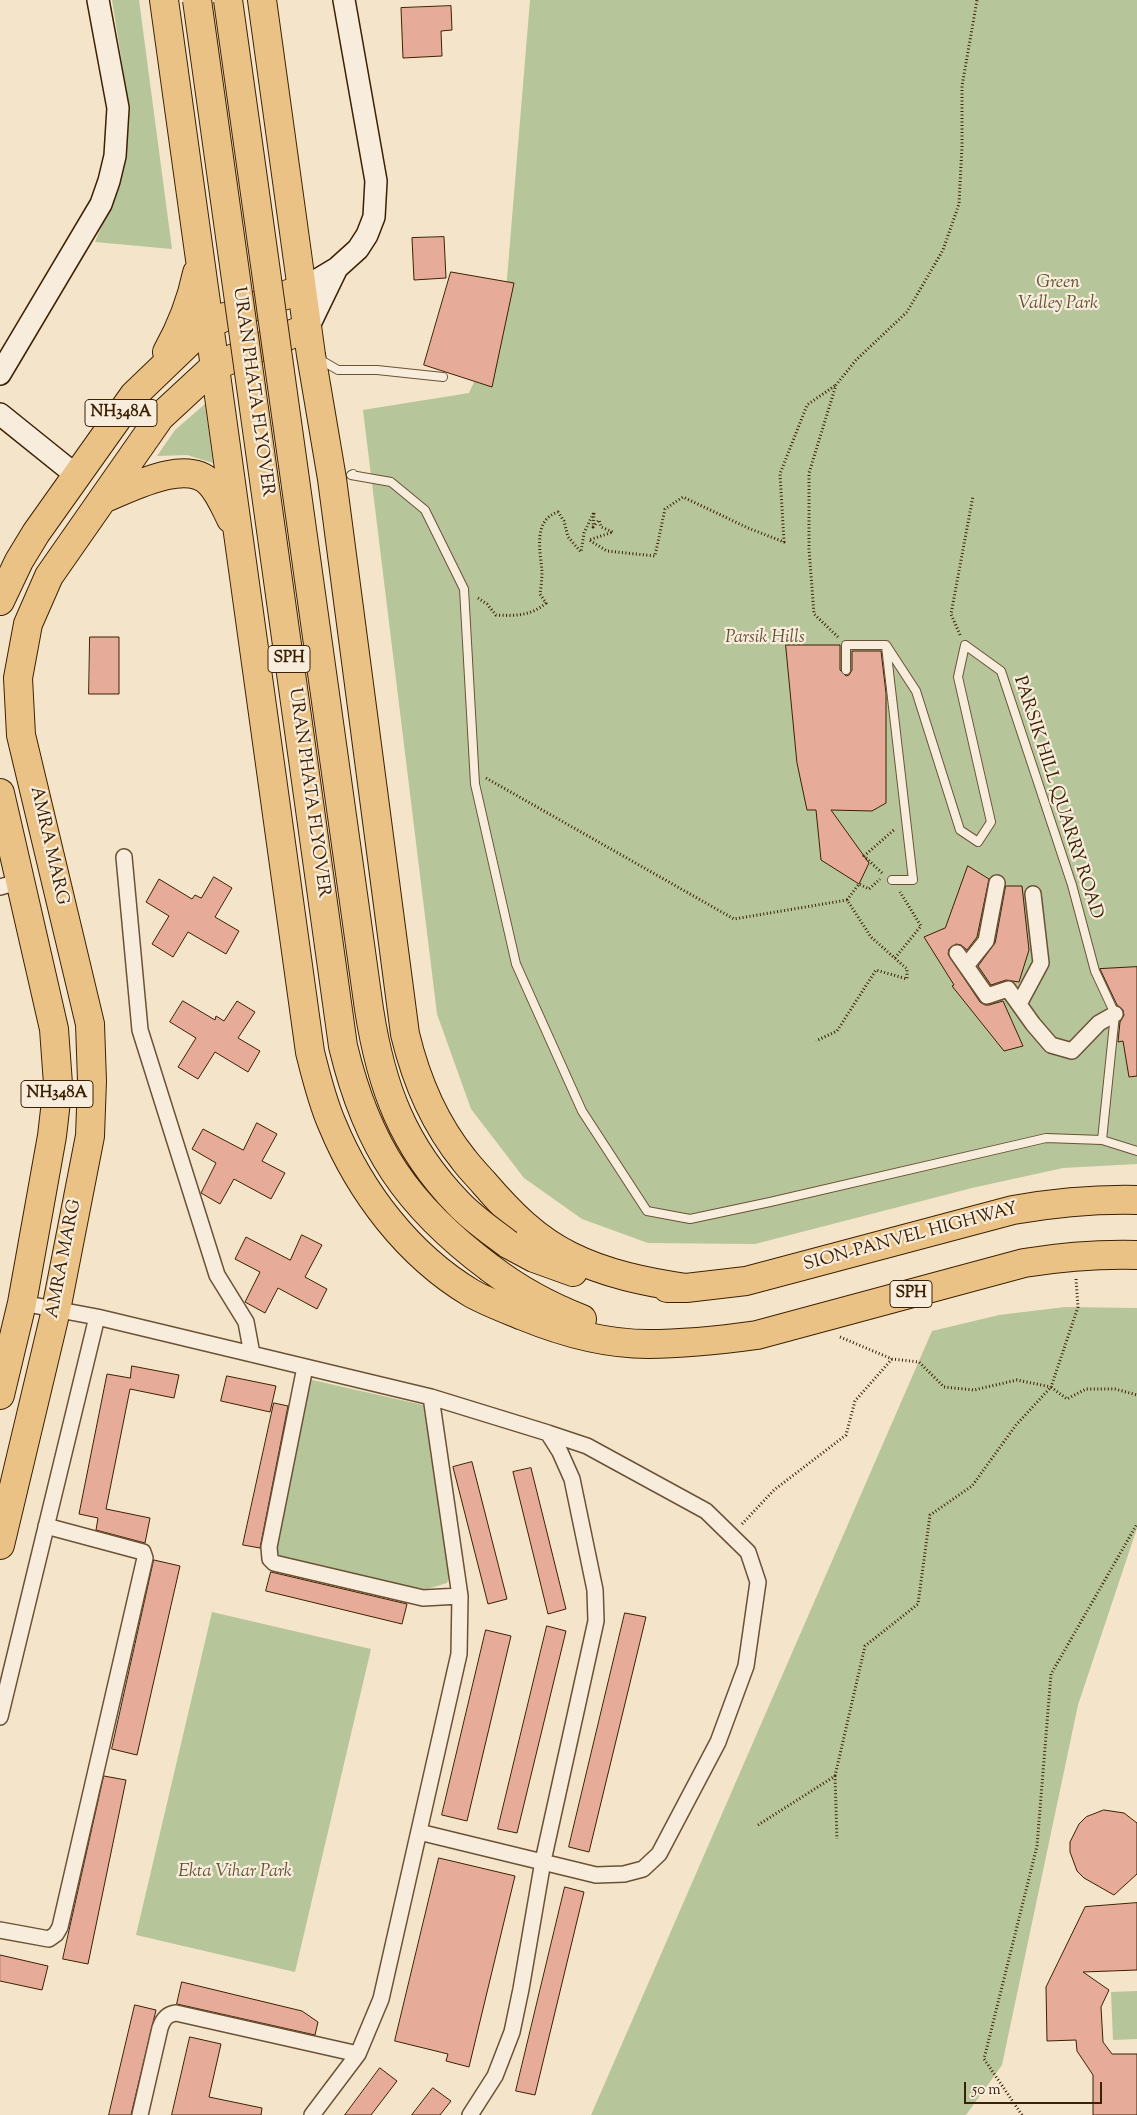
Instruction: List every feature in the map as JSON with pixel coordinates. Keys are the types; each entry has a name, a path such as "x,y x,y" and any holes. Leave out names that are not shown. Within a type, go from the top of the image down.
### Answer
{"highway":[{"path":"164,0 310,1052 328,1115 347,1158 366,1190 389,1221 414,1249 472,1293 542,1324 576,1334 615,1342 648,1344 685,1342"},
{"name":"URAN PHATA FLYOVER","path":"197,0 343,1046 362,1112 394,1172 414,1200 438,1226 518,1289 550,1307 582,1320 648,1338 685,1342"},
{"name":"URAN PHATA FLYOVER","path":"228,0 369,1009 378,1063 390,1100 419,1156 459,1204 508,1244 534,1258 593,1278 654,1288 686,1288"},
{"path":"262,0 311,354 332,479 406,1034 421,1088 443,1130 464,1160 524,1226 568,1256 596,1268 654,1284 686,1288"},
{"path":"134,395 168,351 182,323 193,292 200,259"},
{"name":"NH348A","path":"0,601 19,560 134,395 209,323 302,288"},
{"name":"AMRA MARG","path":"0,1545 56,1310 90,1136 92,1081 90,1024 21,735 18,678 28,624 50,576 160,417 215,366 308,328"},
{"path":"105,498 162,477 177,474 194,474 203,477 215,489 239,537"},
{"name":"AMRA MARG","path":"0,793 10,884 54,1029 58,1084 52,1136 22,1303 0,1395"},
{"name":"SION-PANVEL HIGHWAY","path":"686,1288 746,1281 1013,1210 1056,1202 1100,1199 1137,1200"},
{"name":"SPH","path":"685,1342 757,1335 1024,1263 1101,1254 1137,1255"}],"street":[{"path":"0,374 101,204 109,181 115,156 118,108 98,0"},
{"path":"302,288 337,268 358,248 367,235 374,217 376,181 344,0"},
{"path":"308,328 337,268"},
{"path":"0,414 77,476"},
{"path":"124,857 140,1030 217,1275 246,1322 252,1354"},
{"path":"966,966 986,941 997,883"},
{"path":"1019,1004 1041,963 1033,894"},
{"path":"956,953 987,996 1008,989 1051,1045 1072,1051 1099,1023 1115,1014"},
{"path":"22,1303 96,1317 431,1397 586,1446 706,1511 748,1552 758,1582 746,1666 718,1742 659,1854 643,1869 624,1874 596,1875 419,1832"},
{"path":"0,1717 96,1317"},
{"path":"305,1367 269,1547 270,1559 274,1563 423,1598 460,1596"},
{"path":"312,2115 358,2054 381,1999 459,1654 460,1596 431,1397"},
{"path":"470,2115 495,2076 512,2032 522,1989 543,1861 596,1621 595,1590 572,1479 560,1452 548,1433"},
{"path":"0,1930 49,1939 56,1934 60,1927 145,1558 143,1552 46,1526"},
{"path":"140,2115 160,2028 163,2020 170,2014 176,2013 358,2054"}],"lane":[{"path":"311,354 338,370 377,370 443,378"},
{"path":"354,474 351,475 391,482 425,510 464,589 475,784 516,964 582,1111 647,1210 690,1219 1046,1138 1102,1140 1137,1151"},
{"path":"846,670 846,645 886,645"},
{"path":"886,645 916,691 960,830 978,842 991,822 958,677 965,645"},
{"path":"886,645 913,880 892,880"},
{"name":"PARSIK HILL QUARRY ROAD","path":"965,645 1001,672 1072,885 1095,971 1115,1014"},
{"path":"1102,1140 1115,1014"}],"path":[{"path":"464,589 487,604 496,615 520,616 540,609 546,603 540,594 542,572 538,541 543,525 553,514 558,512 564,520 568,537 581,552 584,533 594,512 593,527 599,520 601,527 613,532 589,540 607,551 655,556 665,509 683,497 748,528 784,542 780,474 807,405 836,385 856,360 907,312 944,250 959,204 962,86 977,0"},
{"path":"836,385 809,474 809,549 814,614 846,645"},
{"path":"965,645 951,614 973,496"},
{"path":"475,771 734,919 847,900 859,884 869,889 884,874 864,856 890,831 906,822"},
{"path":"892,880 921,926 895,958"},
{"path":"816,1041 837,1030 876,970 907,979 906,969 871,937 847,900"},
{"path":"837,1839 835,1776 865,1646 918,1604 930,1515 972,1486 1016,1425 1051,1388 1078,1307"},
{"path":"806,1322 892,1359 919,1362 944,1388 974,1390 1017,1380 1051,1388 1067,1399 1086,1389 1115,1389 1137,1395"},
{"path":"732,1536 774,1490 846,1435 854,1401 892,1359"},
{"path":"1022,2115 984,2059 1037,1846 1051,1674 1137,1524"},
{"path":"758,1825 835,1776"}],"green space":[{"path":"112,0 139,0 172,249 95,242 110,206 124,156 128,101"},
{"name":"Parsik Hills","path":"530,0 1137,0 1137,1164 1063,1168 972,1188 755,1244 648,1243 582,1219 524,1178 471,1109 437,1014 363,410 469,393 504,315"},
{"path":"205,404 213,463 187,455 157,456 175,430"},
{"path":"1065,1307 1137,1308 1137,1528 1078,1705 1002,2065 966,2115 591,2115 932,1331 999,1315"},
{"path":"308,1379 423,1405 450,1574 447,1583 424,1590 410,1590 275,1557"},
{"name":"Ekta Vihar Park","path":"212,1612 371,1649 295,1972 136,1935"},
{"path":"1137,1991 1137,2039 1113,2040 1111,1992"}],"building":[{"path":"451,6 452,30 441,31 442,56 403,58 401,8"},
{"path":"444,237 446,278 414,280 412,238"},
{"path":"451,272 514,283 492,387 424,365"},
{"path":"90,637 119,637 119,694 89,694"},
{"path":"786,645 840,645 840,670 846,676 852,670 852,651 881,651 886,693 886,803 872,811 831,810 869,863 859,884 821,860 816,810 807,810 797,763"},
{"path":"968,866 989,879 977,937 967,950 961,945 956,944 949,949 948,954 980,1002 989,1005 1003,1001 1023,1046 1004,1051 952,986 954,985 924,937 945,928"},
{"path":"214,877 232,888 215,917 239,931 226,954 188,932 173,957 152,944 169,916 146,902 159,879 192,899 195,895 201,898"},
{"path":"1006,886 1022,886 1029,950 1019,982 1006,980 991,985 978,966 995,943"},
{"path":"1137,967 1137,1076 1129,1077 1123,1041 1118,1042 1120,1022 1124,1015 1123,1010 1117,1005 1100,969"},
{"path":"183,1001 215,1020 216,1016 224,1021 237,1001 255,1012 238,1038 260,1051 248,1072 215,1052 198,1079 178,1067 196,1038 170,1022"},
{"path":"257,1123 277,1134 262,1161 285,1173 271,1199 234,1179 220,1204 201,1193 216,1163 192,1149 203,1129 243,1150"},
{"path":"302,1235 322,1245 305,1277 327,1289 317,1309 278,1288 265,1313 245,1302 260,1272 235,1259 246,1237 290,1260"},
{"path":"132,1366 179,1375 174,1398 130,1389 106,1509 150,1518 145,1543 96,1530 98,1518 79,1514 107,1374 130,1378"},
{"path":"227,1376 276,1386 270,1412 221,1401"},
{"path":"274,1403 288,1406 260,1548 243,1545"},
{"path":"472,1462 507,1599 488,1604 453,1467"},
{"path":"531,1468 566,1609 548,1614 513,1472"},
{"path":"154,1560 180,1566 137,1755 112,1749"},
{"path":"271,1572 407,1604 402,1624 266,1591"},
{"path":"625,1613 646,1617 589,1852 569,1847"},
{"path":"547,1626 566,1631 517,1833 498,1829"},
{"path":"486,1630 511,1636 467,1821 442,1815"},
{"path":"104,1776 126,1780 88,1964 63,1959"},
{"path":"1104,1810 1124,1813 1137,1823 1137,1874 1114,1895 1084,1878 1077,1871 1070,1852 1070,1842 1079,1824 1086,1817"},
{"path":"439,1858 515,1876 469,2067 446,2061 448,2054 395,2041"},
{"path":"565,1887 584,1892 535,2095 516,2091"},
{"path":"1137,1903 1137,1970 1083,1972 1109,1990 1101,2007 1103,2042 1112,2054 1137,2054 1137,2115 1093,2115 1093,2075 1077,2051 1076,2040 1047,2041 1046,1987 1085,1907"},
{"path":"0,1955 48,1966 42,1990 0,1981"},
{"path":"182,1982 302,2011 318,2022 315,2035 177,2004"},
{"path":"135,2005 156,2010 131,2115 109,2115"},
{"path":"190,2037 221,2044 209,2097 262,2108 261,2115 172,2115"},
{"path":"380,2068 397,2081 371,2115 345,2115"},
{"path":"433,2088 451,2101 440,2115 412,2115"}],"park label":[{"name":"Green Valley Park","path":"1058,294"}]}
